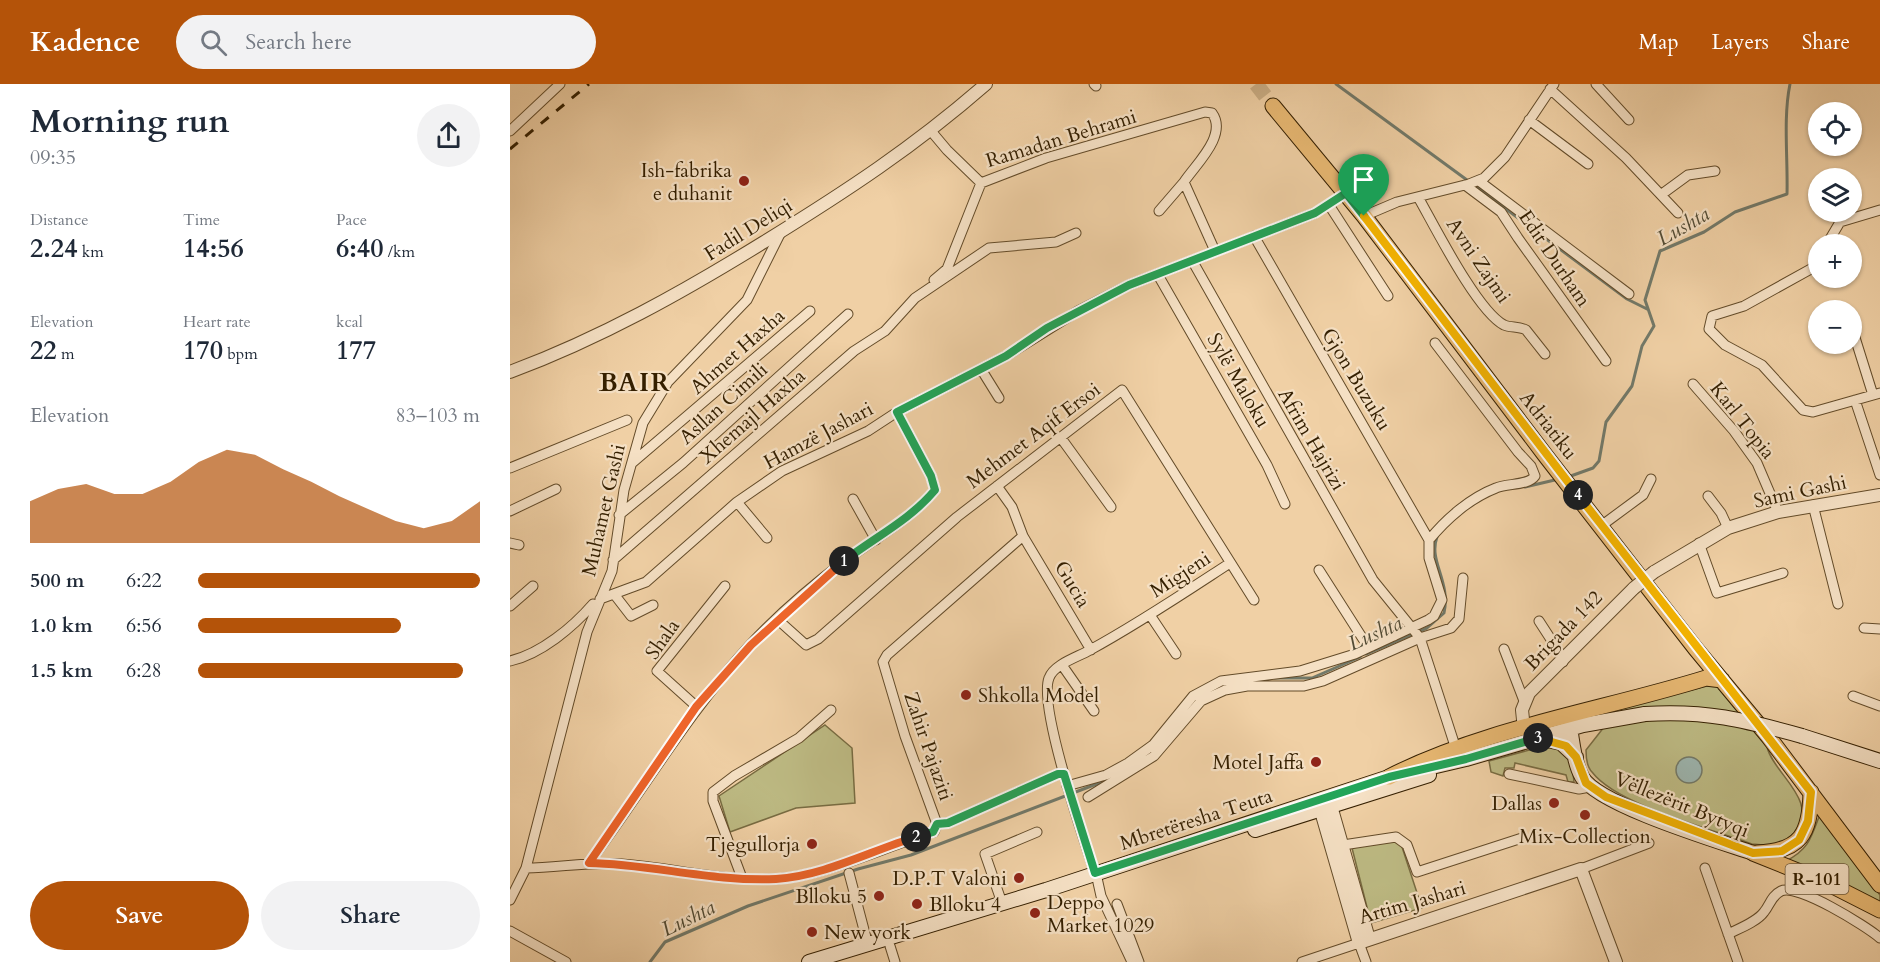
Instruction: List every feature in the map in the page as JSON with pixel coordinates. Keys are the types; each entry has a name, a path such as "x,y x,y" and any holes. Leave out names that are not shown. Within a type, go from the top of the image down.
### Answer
{"main road":[{"name":"Adriatiku","path":"1273,106 1364,216 1545,455 1695,648 1811,792 1880,885"},
{"path":"1694,682 1698,665 1695,648"},
{"path":"1389,777 1424,760 1461,754 1694,682 1714,678 1722,680"},
{"path":"1530,734 1645,714 1686,711 1736,718 1880,761"},
{"name":"Vëllezërit Bytyqi","path":"1570,728 1581,776 1590,787 1626,806 1753,853"},
{"path":"1530,734 1561,743 1576,757"},
{"name":"Mbretëresha Teuta","path":"840,962 1096,876 1325,803 1434,773 1461,754"},
{"name":"Mbretëresha Teuta","path":"1325,803 1389,777"},
{"name":"R-101","path":"1753,853 1782,851 1799,840 1808,821 1811,792"},
{"name":"R-101","path":"1753,853 1827,883 1880,911"},
{"name":"Mbretëresha Teuta","path":"809,962 1096,876"}],"street":[{"path":"510,131 560,84"},
{"name":"Fadil Deliqi","path":"510,372 600,335 676,296 868,177 932,131 986,84"},
{"path":"1596,84 1629,120"},
{"path":"1364,216 1418,197 1472,183 1505,157 1552,86 1662,194 1678,213"},
{"name":"Ramadan Behrami","path":"932,131 947,150 981,183 1046,158 1132,135 1204,112 1212,113 1218,126 1215,138 1184,182 1159,211"},
{"path":"1529,120 1588,164"},
{"path":"1662,194 1688,175 1715,171"},
{"path":"1184,182 1215,251"},
{"name":"Xhemajl Haxha","path":"613,560 854,351 885,331 915,298 947,269 981,183"},
{"path":"1472,183 1629,294"},
{"name":"Edit Durham","path":"1472,183 1508,218 1518,238 1606,361"},
{"name":"Hamzë Jashari","path":"601,596 614,594 646,582 737,502 782,471 868,431 897,412 981,369 1086,306 1129,285 1315,213 1346,193"},
{"name":"Avni Zajmi","path":"1418,197 1443,244 1478,295 1505,325 1526,330 1545,354"},
{"path":"1329,205 1388,296"},
{"path":"1833,234 1840,222 1880,210"},
{"name":"Muhamet Gashi","path":"510,900 526,868 544,807 587,632 612,571 619,515 643,423 677,373 747,300 780,232"},
{"name":"Xhemajl Haxha","path":"915,298 993,247 1056,242 1076,233"},
{"name":"Gjon Buzuku","path":"1254,236 1429,540"},
{"name":"Afrim Hajrizi","path":"1193,262 1345,534 1390,604 1420,638 1461,754"},
{"path":"1808,271 1744,306 1717,313 1712,316 1709,329 1725,345 1762,364 1803,410 1813,412 1877,394 1862,354"},
{"name":"Sylë Maloku","path":"1158,275 1267,465 1285,504"},
{"name":"Ahmet Haxha","path":"631,464 810,311"},
{"name":"Asllan Cimili","path":"619,515 683,463 848,314"},
{"path":"1068,789 1106,775 1128,763 1153,745 1193,696 1221,681 1317,667 1394,637 1434,616 1442,600 1429,558 1429,540 1469,503 1494,488 1510,483 1526,483 1535,476 1531,466 1435,343"},
{"path":"981,369 999,398"},
{"name":"Karl Topia","path":"1693,384 1753,457 1778,512"},
{"name":"Mehmet Aqif Ersoi","path":"777,619 806,645 818,639 886,577 997,486 1122,390 1254,600"},
{"path":"1855,400 1880,475"},
{"path":"589,863 696,707 751,645 777,619 842,563 876,540 925,501 935,490 931,476 897,412"},
{"path":"510,468 627,420"},
{"path":"1061,438 1111,507"},
{"path":"1601,526 1643,495 1651,479"},
{"name":"Gucia","path":"997,486 1012,507 1023,536 1091,650"},
{"path":"510,511 556,489"},
{"path":"1708,495 1728,528"},
{"name":"Sami Gashi","path":"1654,572 1728,528 1778,512 1880,495"},
{"path":"853,499 876,540"},
{"path":"737,502 767,538"},
{"path":"1813,505 1838,604"},
{"name":"Zahir Pajaziti","path":"526,868 566,867 589,863 620,864 742,878 777,879 816,871 933,832 937,824 908,746 883,662 1023,536"},
{"path":"1700,543 1717,593 1783,573"},
{"name":"Migjeni","path":"1064,774 1054,733 1047,686 1049,677 1062,665 1150,615 1230,563"},
{"path":"1319,570 1363,639 1388,633 1394,637"},
{"name":"Brigada 142","path":"1530,734 1524,701 1563,662 1625,593 1654,572"},
{"path":"1088,797 1154,756 1201,701 1225,690 1247,686 1304,686 1323,681 1420,638 1451,628 1459,619 1463,578"},
{"path":"510,606 533,586"},
{"name":"Shala","path":"696,707 657,671 725,586"},
{"path":"614,594 631,616 652,605"},
{"path":"510,661 520,659 553,639 582,616 601,596"},
{"name":"Migjeni","path":"1150,615 1176,654"},
{"path":"1539,621 1562,655 1563,662"},
{"path":"1864,628 1880,629"},
{"path":"1504,649 1524,701"},
{"path":"1062,665 1094,711"},
{"path":"1317,667 1323,681"},
{"path":"1853,696 1880,706"},
{"path":"742,878 713,801 713,792 720,784 799,738 831,710"},
{"path":"937,824 948,823 1058,774 1064,774 1101,896 1132,962"},
{"path":"1509,774 1579,789 1590,787"},
{"path":"1325,803 1343,845 1364,941 1366,962"},
{"name":"Artim Jashari","path":"1325,803 1364,941 1581,869 1648,843"},
{"path":"1002,903 985,854 1036,832"},
{"path":"1343,845 1396,837 1407,844 1417,872 1522,838"},
{"path":"1705,868 1738,962"},
{"path":"1581,869 1616,962"},
{"path":"849,873 868,945"},
{"path":"1728,934 1764,912 1771,899 1782,890 1789,890 1811,898 1867,926 1880,938"},
{"path":"1118,904 1139,962"},
{"path":"510,931 566,962"},
{"path":"1302,962 1364,941"},
{"path":"890,946 896,962"}],"shaded area":[{"path":"1715,684 1767,747 1771,757 1799,799 1802,810 1801,821 1794,833 1780,843 1752,844 1666,815 1604,784 1589,767 1586,750 1619,708"},
{"path":"825,725 852,748 855,803 796,808 730,832 719,796"},
{"path":"1551,744 1558,745 1572,764 1574,782 1568,782 1566,775 1515,763 1514,768 1505,768 1503,776 1491,772 1489,761"},
{"path":"1820,814 1880,895 1880,909 1786,861 1800,852 1808,842"},
{"path":"1392,840 1401,844 1422,908 1371,923 1352,848"}],"water":[{"path":"1689,757 1698,761 1702,770 1698,779 1689,783 1680,779 1676,770 1680,761"}],"waterway":[{"path":"1336,84 1467,180"},
{"name":"Lushta","path":"1568,477 1593,468 1599,461 1606,422 1632,386 1642,346 1654,326 1645,300 1660,251 1704,232 1735,212 1787,194 1786,124 1790,84"},
{"path":"1475,186 1627,299 1647,309"},
{"name":"Lushta","path":"1525,487 1559,479"},
{"name":"Lushta","path":"1366,654 1427,628 1444,613 1445,591 1435,554 1437,537"},
{"name":"Lushta","path":"1275,678 1312,678 1360,657"},
{"name":"Lushta","path":"650,962 665,942 748,906 858,869 911,855 1107,780"}],"tunnel":[{"path":"1256,84 1273,106"}],"railway":[{"path":"510,149 589,84"}],"place":[{"name":"Ish-fabrika e duhanit","path":"744,181"},
{"name":"Shkolla Model","path":"966,695"},
{"name":"Motel Jaffa","path":"1316,762"},
{"name":"Dallas","path":"1554,803"},
{"name":"Mix-Collection","path":"1585,815"},
{"name":"Tjegullorja","path":"812,844"},
{"name":"D.P.T Valoni","path":"1019,878"},
{"name":"Blloku 5","path":"879,896"},
{"name":"Blloku 4","path":"917,904"},
{"name":"Deppo Market 1029","path":"1035,913"},
{"name":"New york","path":"812,932"}],"district":[{"name":"BAIR","path":"635,382"}],"route":[{"path":"1346,193 1364,216 1545,455 1695,648 1811,792 1807,826 1794,846 1773,853 1753,853 1626,806 1590,787 1581,776 1576,757 1566,746 1536,738 1466,759 1428,766 1389,777 1095,873 1064,774 1058,774 948,823 937,824 933,832 816,871 777,879 748,879 620,864 589,863 696,707 751,645 777,619 836,568 891,530 935,490 931,476 897,412 1006,356 1047,328 1102,298 1129,285 1191,263 1322,210 1346,193"}]}
